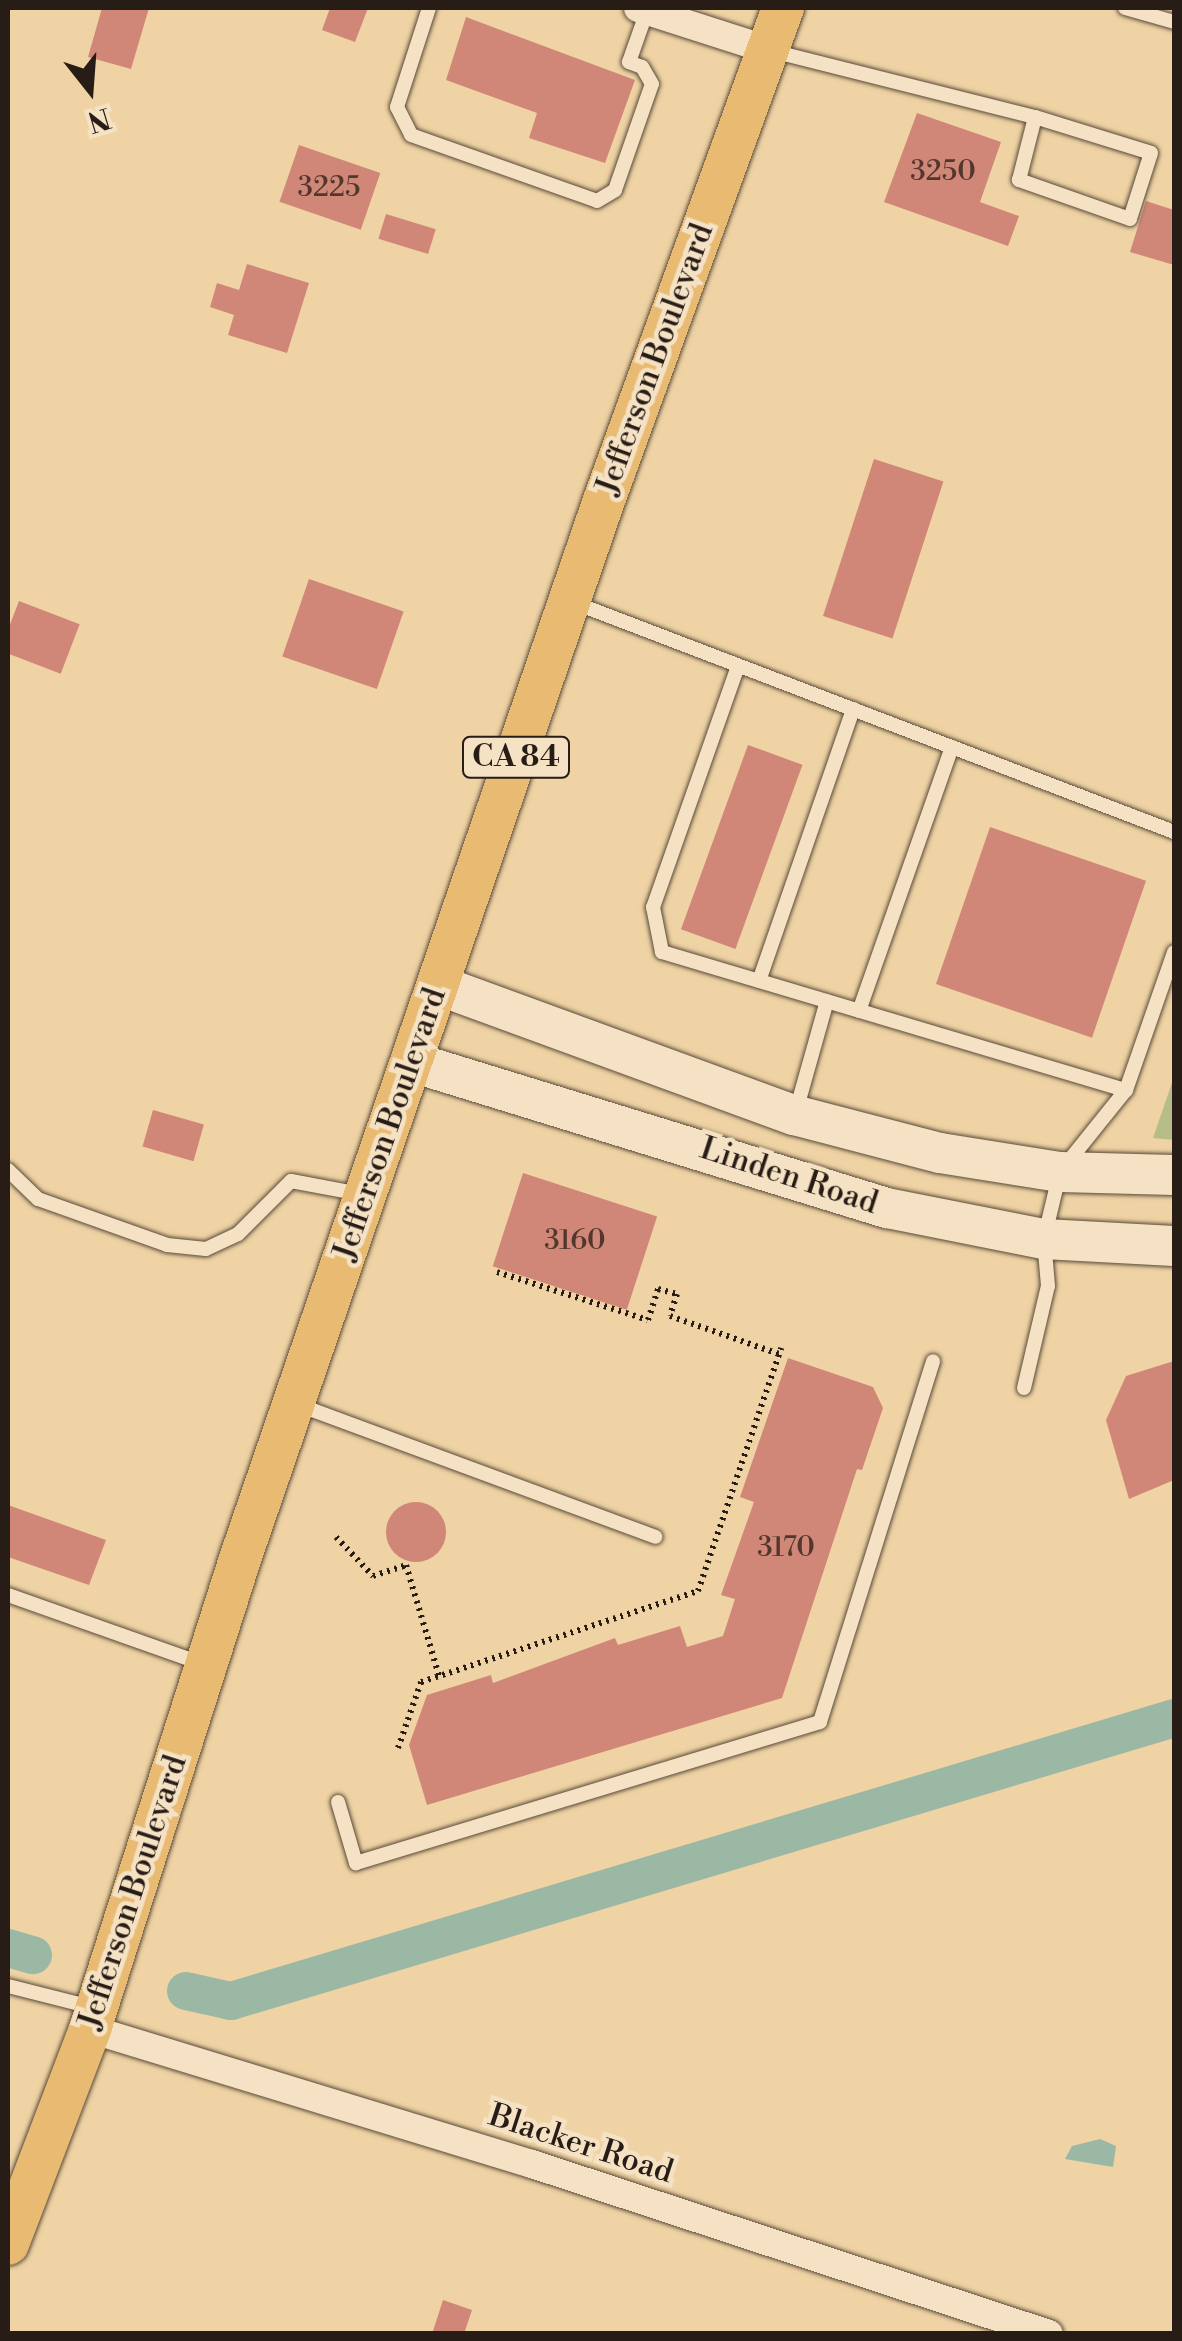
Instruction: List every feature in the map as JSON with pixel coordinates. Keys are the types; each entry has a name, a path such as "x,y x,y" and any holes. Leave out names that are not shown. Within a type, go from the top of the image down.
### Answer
{"main road":[{"name":"Jefferson Boulevard","path":"8,2244 93,2019 294,1403 570,601 783,8"}],"street":[{"path":"643,9 766,50"},
{"name":"Linden Road","path":"438,986 794,1115 940,1153 1060,1172 1174,1174"},
{"name":"Linden Road","path":"412,1062 887,1208 1044,1239 1174,1246"},
{"name":"Blacker Road","path":"93,2019 1049,2334"}],"lane":[{"path":"429,8 397,107 411,135 597,201 614,190 652,84 642,68 629,62 643,9"},
{"path":"1125,8 1174,22"},
{"path":"766,50 1035,117 1151,153 1130,219 1020,180 1035,117"},
{"path":"570,601 1174,832"},
{"path":"738,666 653,907 662,952 1126,1090"},
{"path":"758,980 853,709"},
{"path":"859,1011 952,747"},
{"path":"1024,1388 1048,1286 1044,1239 1060,1172 1126,1090 1174,952"},
{"path":"794,1115 828,1001"},
{"path":"8,1170 38,1198 167,1245 206,1249 238,1234 291,1181 366,1195"},
{"path":"338,1802 356,1863 820,1722 934,1361"},
{"path":"294,1403 655,1537"},
{"path":"8,1595 206,1665"},
{"path":"8,1986 93,2019"}],"path":[{"path":"398,1748 421,1682 698,1591 780,1351 670,1316 677,1294 658,1288 648,1320 497,1272"},
{"path":"336,1537 373,1576 406,1565 439,1676"}],"green space":[{"path":"1174,1077 1174,1140 1153,1138"}],"shaded area":[{"path":"1100,2139 1116,2146 1113,2167 1065,2159 1072,2146"}],"building":[{"path":"102,8 149,8 131,69 88,57"},
{"path":"330,8 368,8 355,42 322,30"},
{"path":"466,17 635,80 605,163 529,138 537,113 446,80"},
{"path":"917,113 1001,142 980,202 1019,216 1008,246 884,202"},
{"path":"299,145 380,173 361,230 279,202"},
{"path":"1146,201 1174,210 1174,265 1130,252"},
{"path":"386,214 436,229 428,254 378,239"},
{"path":"247,264 309,283 287,353 228,335 234,315 210,307 217,283 239,290"},
{"path":"874,459 943,482 892,638 823,616"},
{"path":"309,579 404,612 377,689 282,657"},
{"path":"19,601 80,624 61,674 8,654 8,630"},
{"path":"748,745 803,765 735,949 681,929"},
{"path":"990,827 1146,881 1092,1038 936,984"},
{"path":"153,1110 204,1125 193,1161 143,1147"},
{"path":"523,1173 657,1217 627,1310 493,1266"},
{"path":"788,1358 873,1387 883,1408 862,1470 857,1469 782,1698 427,1805 409,1745 427,1695 491,1675 493,1683 615,1638 618,1645 680,1626 687,1647 723,1636 735,1599 721,1595 754,1502 740,1497"},
{"path":"1174,1361 1174,1480 1129,1499 1106,1420 1126,1376"},
{"path":"416,1502 437,1511 446,1532 437,1553 416,1562 395,1553 386,1532 395,1511"},
{"path":"8,1505 106,1540 89,1585 8,1557"},
{"path":"443,2300 472,2310 464,2334 432,2334"}],"waterway":[{"path":"186,1991 231,2001 1174,1718"},
{"path":"8,1948 33,1955"}]}
